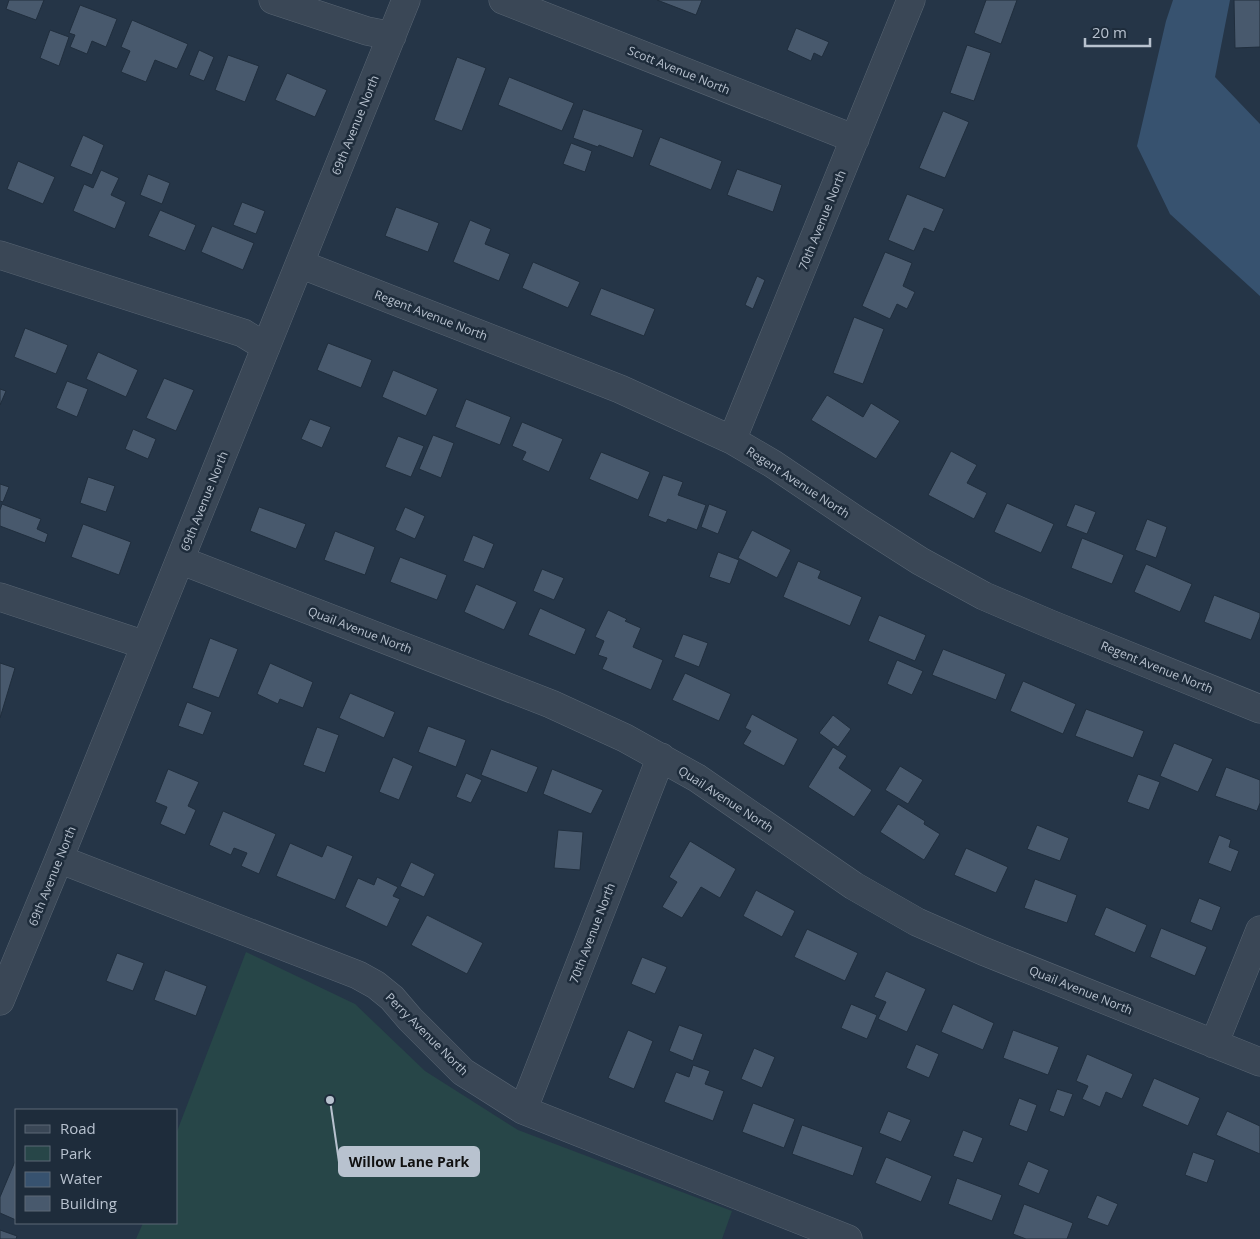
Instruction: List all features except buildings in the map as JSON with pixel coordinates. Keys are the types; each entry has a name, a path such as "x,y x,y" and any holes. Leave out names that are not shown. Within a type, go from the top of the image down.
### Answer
{"street":[{"path":"273,0 367,31 392,36"},
{"name":"69th Avenue North","path":"0,1001 406,0"},
{"name":"Scott Avenue North","path":"503,0 855,139"},
{"name":"70th Avenue North","path":"732,440 911,0"},
{"path":"0,255 242,333 266,347"},
{"name":"Regent Avenue North","path":"300,264 620,389 732,440 773,464 920,561 984,596 1260,709"},
{"name":"Quail Avenue North","path":"180,560 550,704 625,738 697,778 854,886 917,922 983,951 1260,1062"},
{"path":"0,597 145,645"},
{"name":"70th Avenue North","path":"522,1110 661,757"},
{"name":"Perry Avenue North","path":"59,859 358,975 376,984 392,998 410,1019 463,1072 522,1110 848,1239"},
{"path":"1214,1044 1260,930"}],"green space":[{"path":"246,952 355,1004 425,1071 518,1130 732,1211 722,1239 136,1239 143,1224 178,1224 178,1129"}],"water":[{"path":"1173,0 1230,0 1215,77 1260,124 1260,296 1170,214 1137,146 1166,21"}],"place":[{"name":"Willow Lane Park","path":"330,1100"}]}
